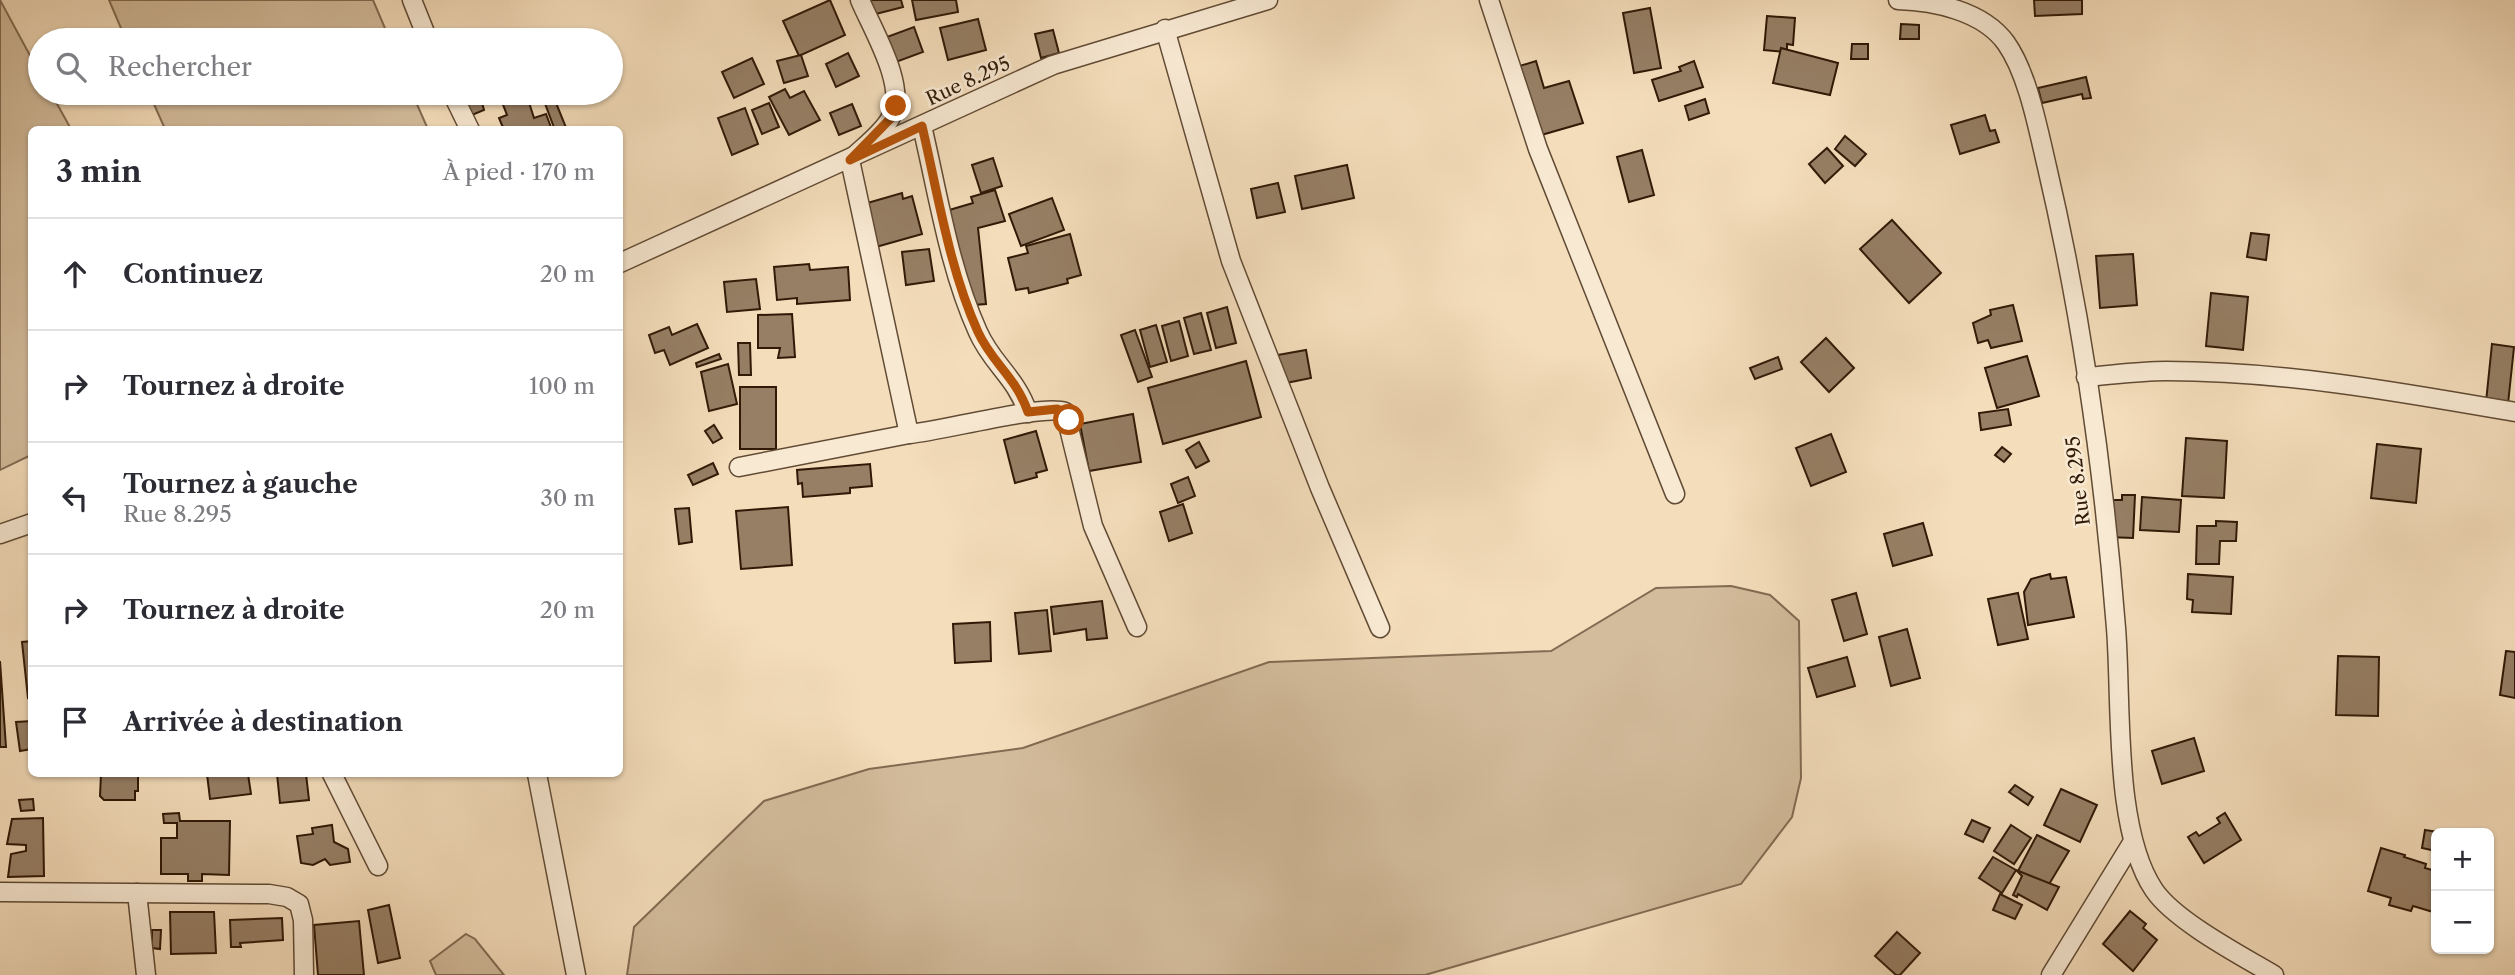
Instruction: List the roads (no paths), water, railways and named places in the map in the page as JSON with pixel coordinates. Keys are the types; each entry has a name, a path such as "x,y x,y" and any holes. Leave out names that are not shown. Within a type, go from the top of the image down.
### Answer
{"street":[{"path":"412,0 423,28"},
{"path":"860,0 897,89 896,106 891,118 850,160 909,434"},
{"name":"Rue 8.295","path":"623,262 1053,65 1268,0"},
{"path":"1489,0 1538,149 1675,494"},
{"name":"Rue 8.295","path":"1898,0 1969,13 2005,42 2016,63 2033,112 2060,224 2086,377 2116,626 2126,808 2132,842 2154,890 2172,909 2274,975"},
{"path":"1165,29 1231,261 1320,488 1380,628"},
{"path":"458,105 468,126"},
{"path":"922,126 965,301 987,349 1021,391 1028,412"},
{"path":"2086,377 2164,371 2245,374 2406,393 2515,412"},
{"path":"739,467 1028,412 1057,409 1065,412 1093,526 1137,627"},
{"path":"0,534 28,524"},
{"path":"334,777 378,866"},
{"path":"538,777 576,975"},
{"path":"2051,975 2132,842"},
{"path":"0,892 268,894 287,897 299,904 303,919 304,975"},
{"path":"137,893 146,975"}]}
